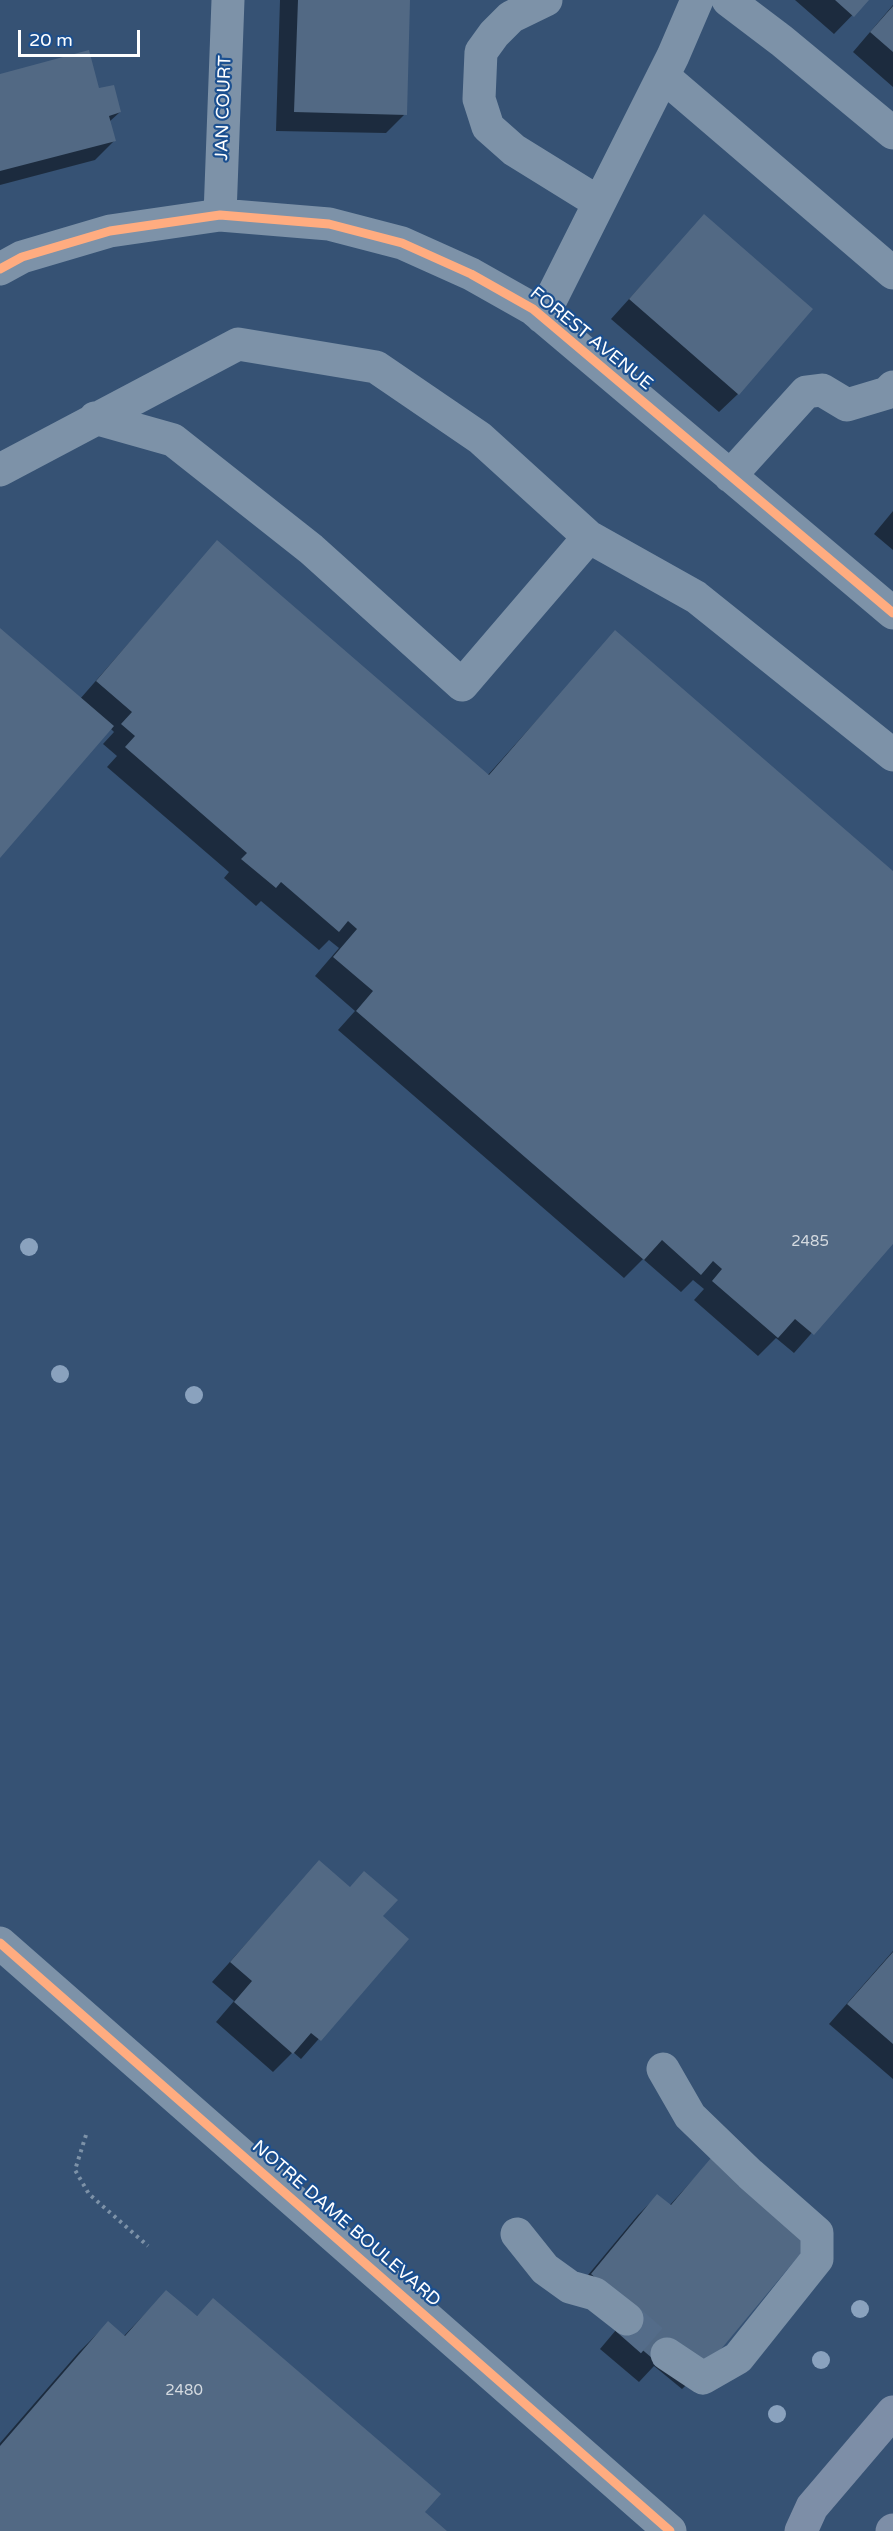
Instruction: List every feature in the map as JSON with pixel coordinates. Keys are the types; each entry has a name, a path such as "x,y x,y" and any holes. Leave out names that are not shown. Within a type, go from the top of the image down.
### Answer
{"main road":[{"path":"801,2531 812,2507 893,2412"}],"street":[{"name":"JAN COURT","path":"220,215 228,0"},
{"path":"546,0 511,17 494,34 481,52 479,99 488,127 514,150 598,202"},
{"path":"542,317 663,76 697,0"},
{"path":"728,0 782,41 893,133"},
{"path":"663,76 893,273"},
{"name":"FOREST AVENUE","path":"0,269 22,257 110,231 220,215 329,224 402,243 471,274 533,309 893,614"},
{"path":"0,470 238,344 376,367 480,438 589,537 696,597 893,755"},
{"path":"730,476 806,392 822,390 847,405 887,393 893,387"},
{"path":"95,418 173,440 311,549 462,685 589,537"},
{"name":"NOTRE DAME BOULEVARD","path":"0,1943 670,2531"},
{"path":"663,2069 690,2116 750,2174 817,2233 817,2259 738,2358 703,2378 667,2354"},
{"path":"517,2234 544,2269 570,2287 595,2294 627,2319"}],"path":[{"path":"86,2135 75,2170 89,2194 148,2246"}],"building":[{"path":"298,0 410,0 407,115 294,112"},
{"path":"835,0 869,0 854,17"},
{"path":"893,6 893,52 870,32"},
{"path":"89,50 99,88 114,85 121,112 109,116 116,141 0,171 0,74"},
{"path":"704,214 813,309 739,395 629,299"},
{"path":"217,540 489,775 615,630 893,871 893,1244 814,1335 795,1319 778,1338 712,1281 722,1269 713,1261 701,1275 662,1240 644,1260 356,1011 373,991 333,957 357,929 348,921 339,932 281,882 276,888 241,859 247,853 125,747 135,736 121,724 132,712 96,681"},
{"path":"0,628 114,726 0,858"},
{"path":"319,1860 350,1887 364,1871 398,1900 383,1916 409,1939 321,2041 311,2033 293,2054 234,2002 252,1981 230,1962"},
{"path":"893,1952 893,2044 847,2004"},
{"path":"711,2158 811,2241 702,2372 659,2364 618,2329 634,2310 591,2274 657,2194 671,2205"},
{"path":"166,2290 197,2316 213,2298 441,2494 425,2512 447,2531 0,2531 0,2446 108,2321 125,2336"}],"tunnel":[{"path":"627,2319 667,2354"}],"cycle path":[{"path":"0,269 22,257 110,231 220,215 329,224 402,243 471,274 533,309 893,613"},
{"path":"0,1943 670,2531"}]}
